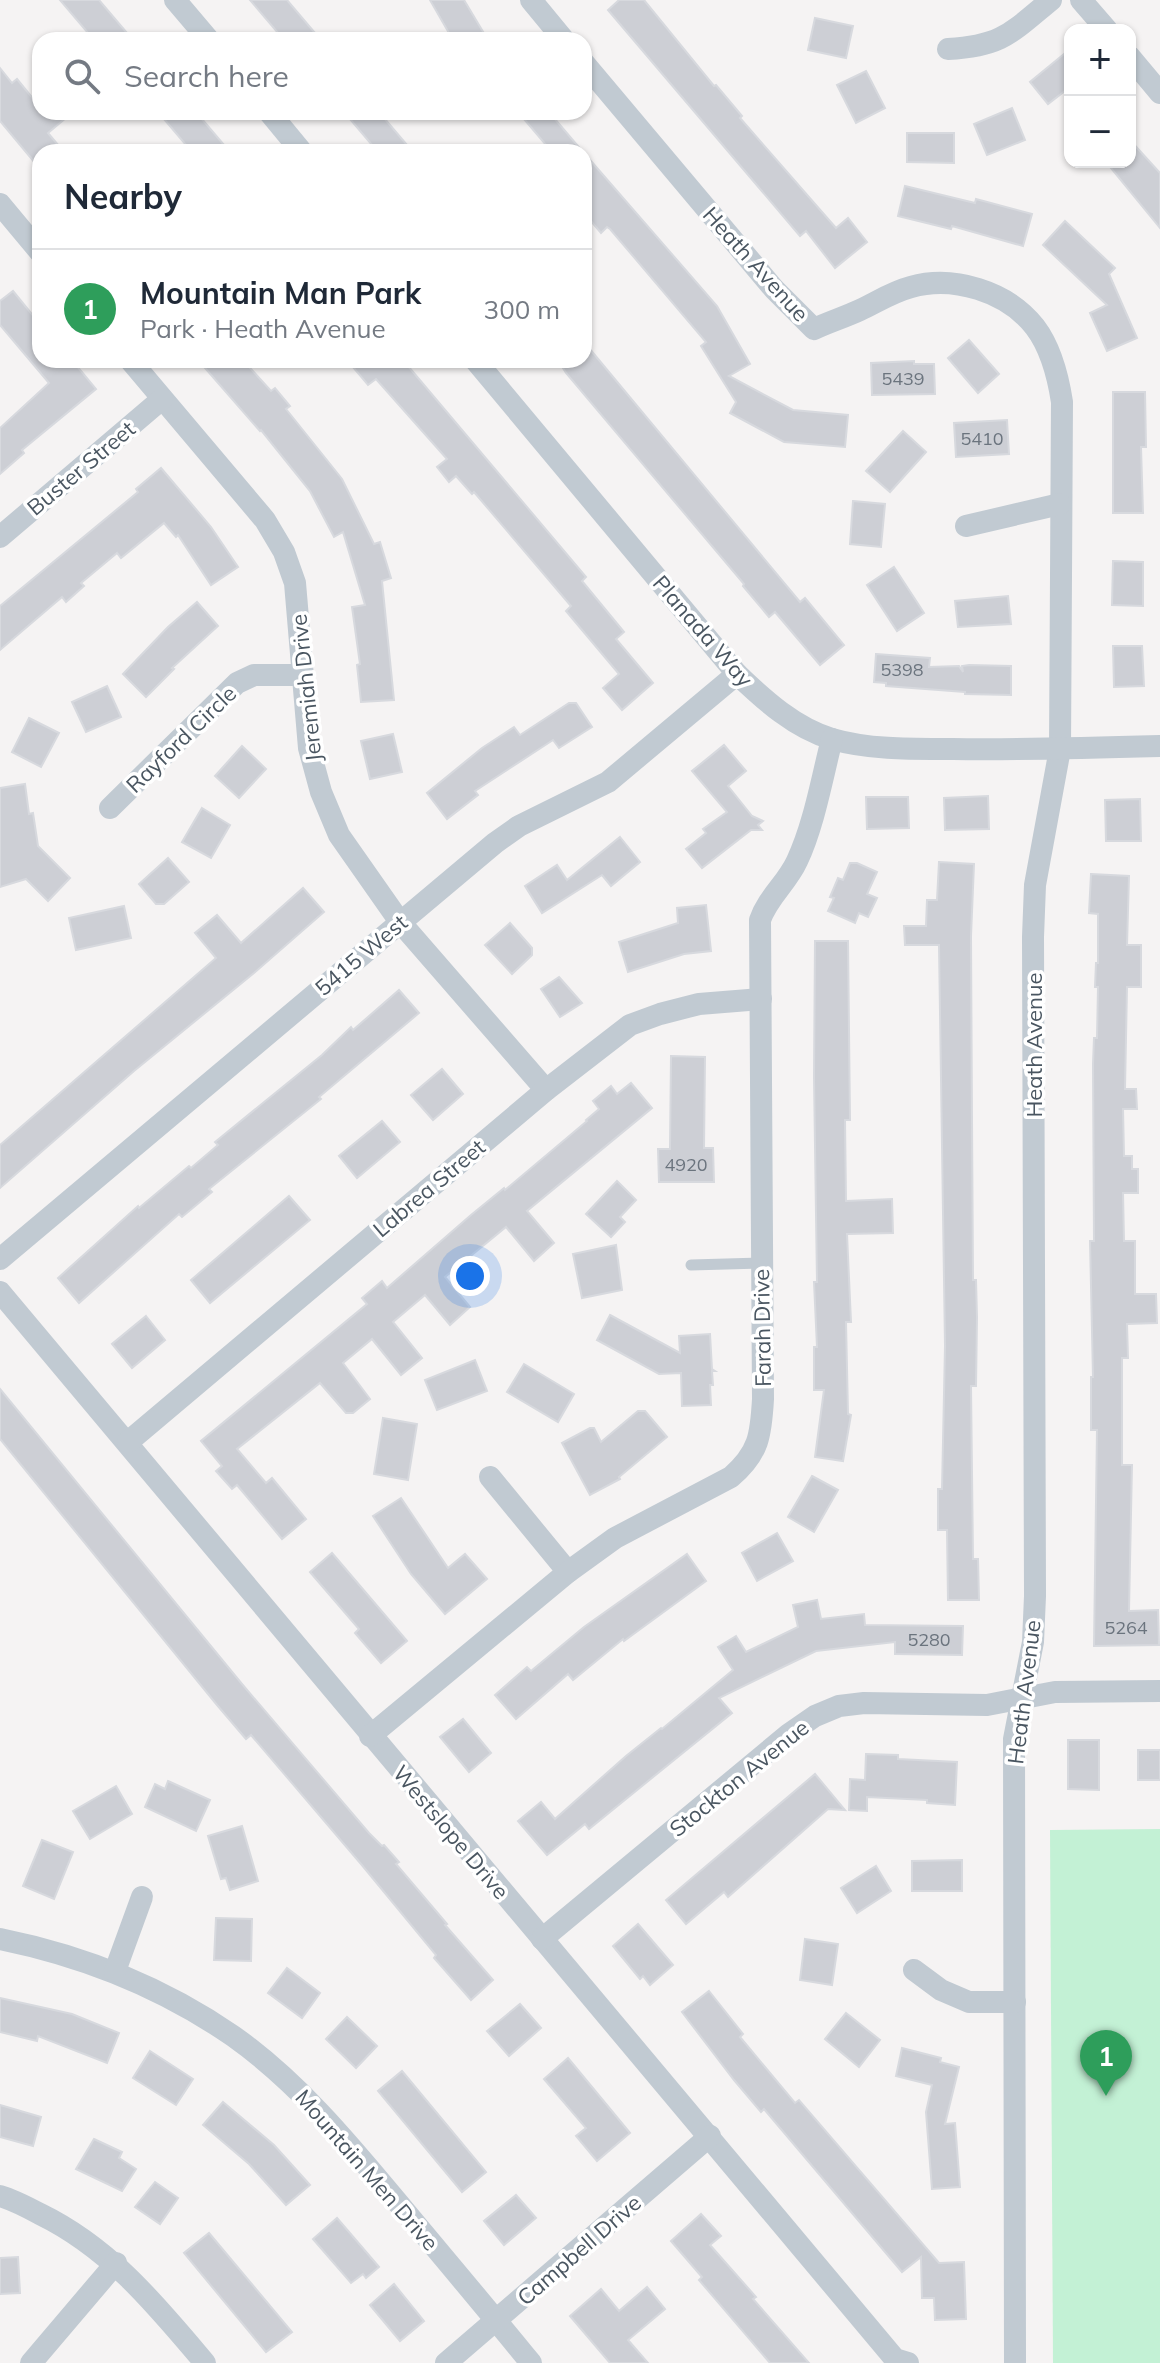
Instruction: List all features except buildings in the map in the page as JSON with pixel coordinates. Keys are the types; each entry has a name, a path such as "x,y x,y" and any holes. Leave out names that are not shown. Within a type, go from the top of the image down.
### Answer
{"street":[{"path":"175,0 202,32"},
{"path":"531,0 557,32"},
{"path":"948,49 977,47 1006,37 1051,0"},
{"path":"1081,0 1102,24"},
{"path":"1136,64 1160,93"},
{"name":"Heath Avenue","path":"592,73 774,289 814,329 912,286 942,282 973,287 1007,303 1034,326 1058,376 1062,402 1060,749 1035,885 1035,1596 1033,1642 1014,1739 1015,2363"},
{"path":"276,120 295,144"},
{"path":"0,204 32,242"},
{"name":"Jeremiah Drive","path":"137,368 265,520 284,552 295,583 309,748 321,792 339,835 400,922 546,1090"},
{"name":"Planada Way","path":"482,368 737,674 763,699 803,726 832,739 893,748 1160,746"},
{"name":"Buster Street","path":"0,537 162,399"},
{"path":"966,526 1060,504"},
{"name":"5415 West","path":"0,1259 495,843 519,826 618,774 737,674"},
{"name":"Rayford Circle","path":"110,808 237,683 254,675 303,675"},
{"name":"Farah Drive","path":"370,1736 568,1572 615,1538 731,1477 747,1463 758,1445 763,1399 760,920 766,904 795,865 803,847 832,739"},
{"name":"Labrea Street","path":"128,1442 546,1090 630,1025 699,1004 761,999"},
{"name":"Westslope Drive","path":"0,1292 895,2359 908,2363"},
{"path":"490,1477 568,1572"},
{"name":"Stockton Avenue","path":"542,1939 789,1734 815,1716 839,1706 864,1703 987,1705 1055,1692 1160,1691"},
{"path":"115,1971 142,1897"},
{"name":"Mountain Men Drive","path":"0,1939 52,1949 115,1971 195,2012 234,2037 288,2080 342,2135 531,2363"},
{"path":"914,1970 941,1990 969,2002 1015,2002"},
{"name":"Campbell Drive","path":"446,2363 710,2136"},
{"path":"0,2196 58,2222 116,2263 205,2363"},
{"path":"31,2363 116,2263"}],"lane":[{"path":"691,1265 761,1263"}],"green space":[{"path":"1160,1829 1160,2363 1053,2363 1050,1830"}],"place":[{"name":"Mountain Man Park","path":"1106,2096"}]}
